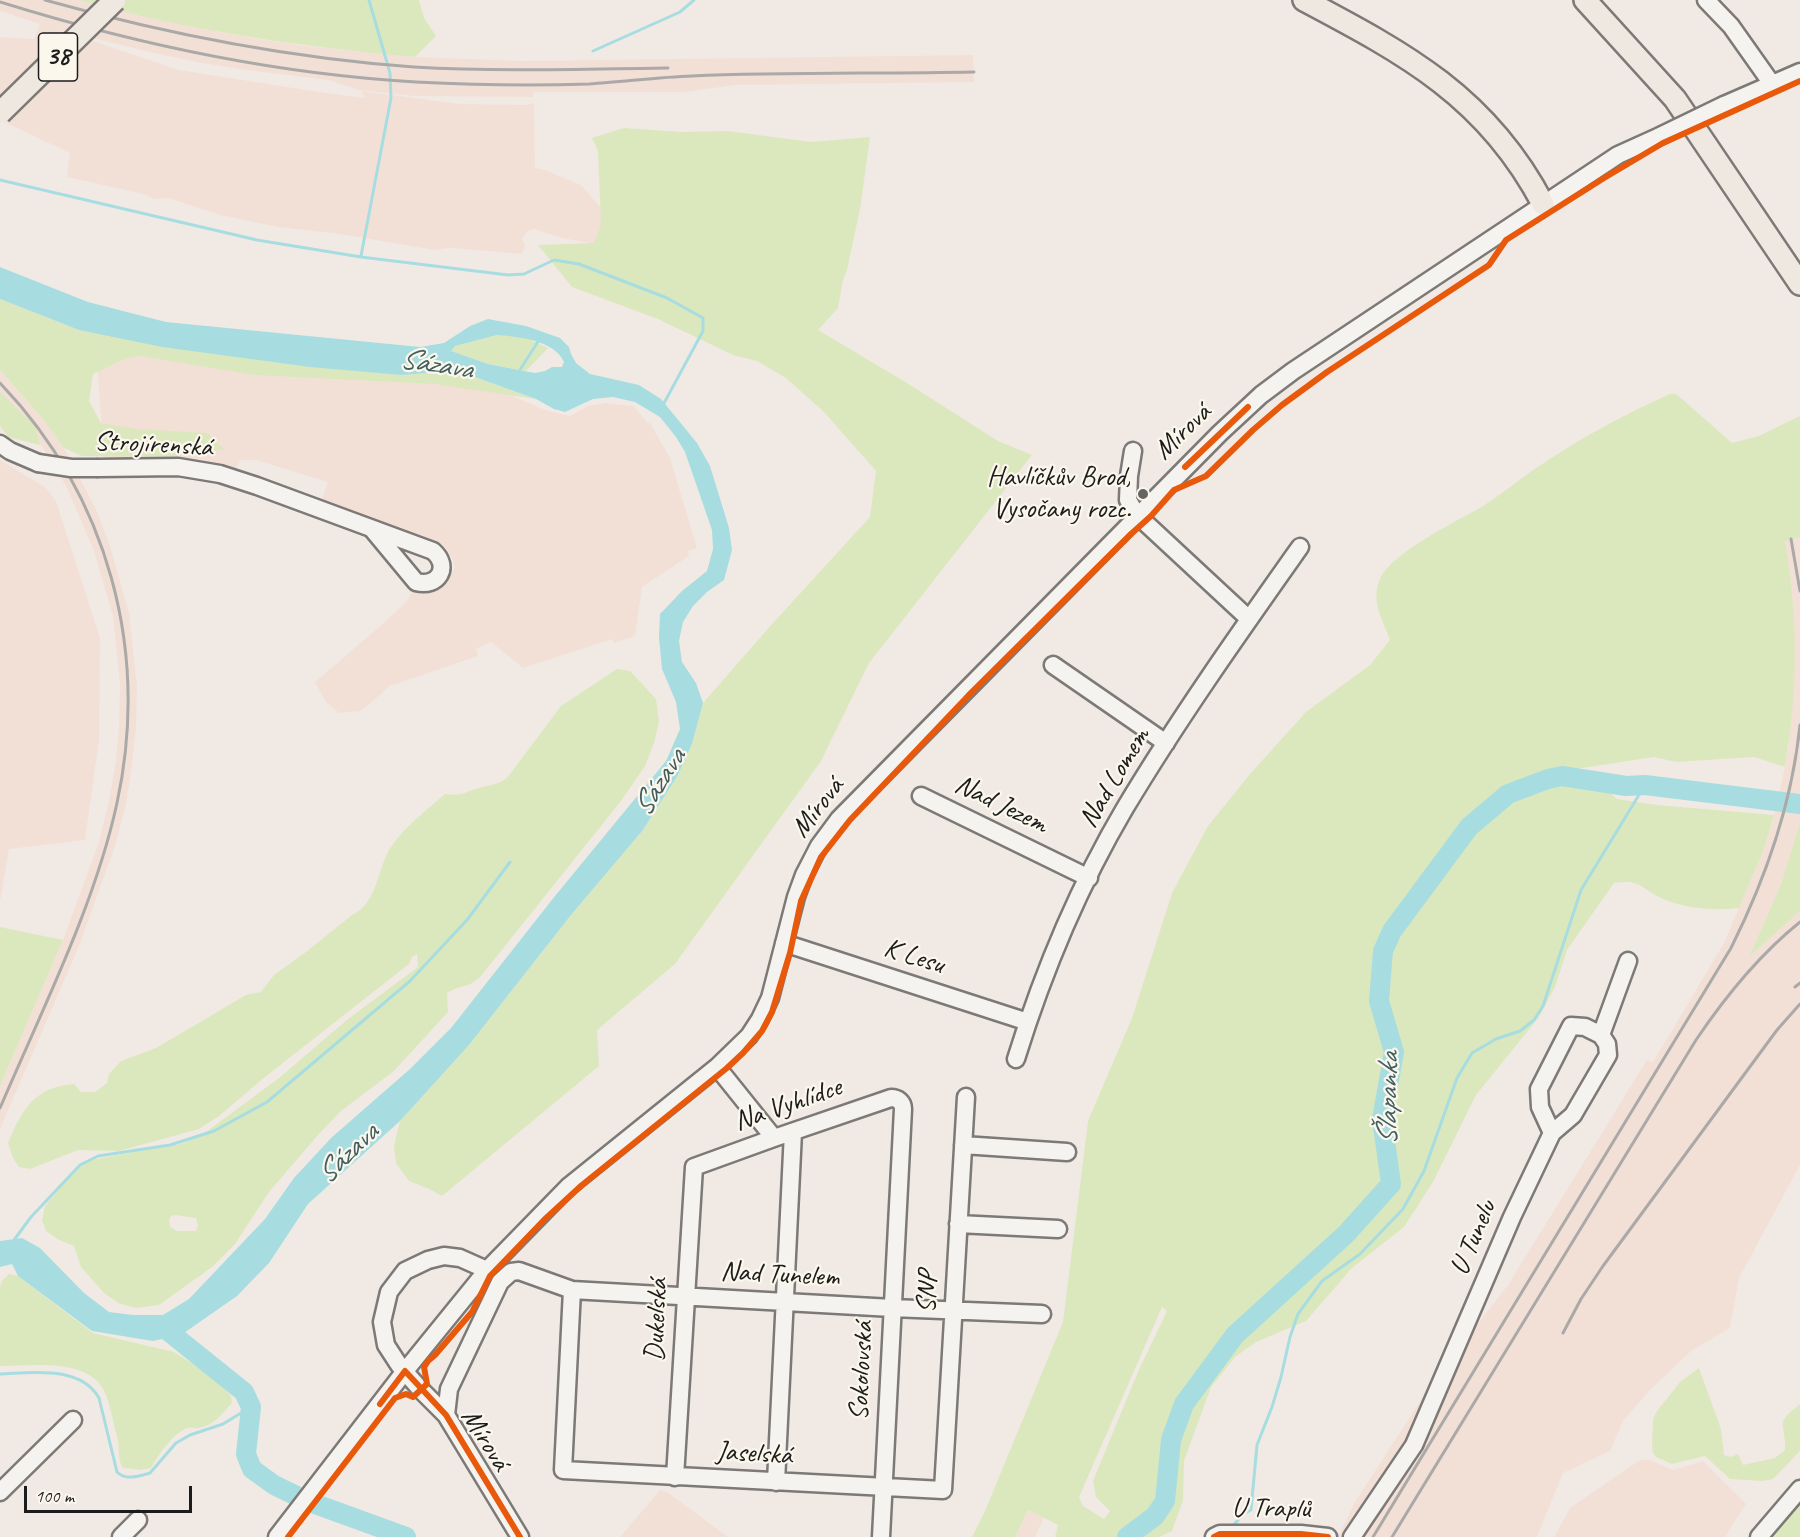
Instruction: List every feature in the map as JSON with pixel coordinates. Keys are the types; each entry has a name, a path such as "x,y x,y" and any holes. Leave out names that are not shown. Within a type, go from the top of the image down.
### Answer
{"main road":[{"name":"38","path":"0,113 115,0"},
{"path":"1304,0 1415,62 1452,89 1501,138 1529,177 1543,204"},
{"path":"1585,0 1675,99 1800,284"}],"street":[{"path":"1706,0 1731,26 1772,84"},
{"name":"Mírová","path":"278,1535 405,1371 487,1270 568,1187 717,1067 742,1043 760,1019 771,993 804,875 819,846 839,819 1137,515 1248,407 1293,371 1618,155 1800,72"},
{"name":"Strojírenská","path":"0,444 38,463 71,468 178,467 220,474 372,529"},
{"path":"1133,451 1128,500 1137,515 1249,619"},
{"name":"Nad Lomem","path":"1016,1059 1055,951 1124,810 1166,743 1300,547"},
{"path":"1053,665 1166,743"},
{"name":"Nad Jezem","path":"921,796 1089,878"},
{"name":"K Lesu","path":"784,943 1028,1022"},
{"name":"U Tunelu","path":"1352,1537 1414,1445 1512,1217 1552,1133 1573,1115 1608,1055 1607,1044 1601,1035 1628,961"},
{"path":"1552,1133 1540,1107 1539,1089 1571,1026 1585,1027 1601,1035"},
{"path":"717,1067 774,1138"},
{"name":"SNP","path":"943,1490 966,1097"},
{"name":"Na Vyhlídce","path":"694,1167 891,1098 900,1100"},
{"name":"Sokolovská","path":"881,1537 903,1108 900,1100"},
{"path":"776,1482 793,1132"},
{"path":"963,1145 1067,1152"},
{"name":"Dukelská","path":"675,1477 694,1167"},
{"path":"958,1224 1058,1229"},
{"name":"Mírová","path":"487,1270 459,1257 444,1256 428,1260 405,1271 389,1292 382,1322 386,1345 405,1371 446,1415 520,1537"},
{"name":"Mírová","path":"446,1415 449,1389 500,1282 511,1272 519,1271"},
{"name":"Nad Tunelem","path":"519,1271 572,1290 783,1303 1042,1314"},
{"name":"Jaselská","path":"572,1290 563,1470 943,1490"},
{"path":"0,1492 73,1420"},
{"path":"1759,1537 1800,1489"},
{"path":"121,1537 138,1520"},
{"name":"U Traplů","path":"1229,1535 1301,1534 1328,1537"}],"shaded area":[{"path":"0,0 79,0 252,38 415,57 523,61 973,55 974,82 736,85 684,92 534,92 533,97 414,96 358,90 329,80 197,62 57,29 179,70 319,92 365,98 361,91 460,104 526,105 534,103 535,168 581,185 612,220 595,244 562,238 534,229 528,231 522,238 525,245 522,254 451,248 434,250 340,234 278,227 220,215 168,198 154,199 143,194 67,177 70,153 0,120 0,37 34,39 40,24 0,11"},
{"path":"102,337 499,390 545,410 570,416 588,406 606,403 633,406 650,423 670,458 697,548 688,551 689,556 642,587 635,636 614,643 612,639 523,668 491,642 476,649 478,656 390,686 361,711 339,713 326,702 315,682 385,622 407,601 415,587 444,582 455,568 452,558 440,547 321,502 328,482 256,460 240,460 236,469 198,460 104,460 97,361"},
{"path":"0,370 42,418 64,448 96,509 110,546 129,613 137,686 132,764 126,804 115,846 79,946 0,1129 0,1086 63,940 99,842 116,761 120,686 113,616 94,551 67,488 49,457 29,428 0,395"},
{"path":"0,460 45,487 56,501 100,638 99,740 85,840 9,849 0,902"},
{"path":"1800,537 1800,822 1781,884 1750,955 1800,911 1800,1165 1739,1278 1730,1328 1691,1351 1648,1392 1623,1421 1610,1451 1563,1473 1537,1537 1338,1537 1355,1502 1434,1380 1508,1285 1647,1060 1653,1062 1724,943 1764,849 1785,767 1789,745 1792,598 1785,540"},
{"path":"1640,1460 1650,1460 1673,1470 1703,1461 1746,1504 1725,1537 1554,1537 1570,1508"},
{"path":"660,1490 667,1492 728,1537 620,1537"},
{"path":"1028,1510 1044,1518 1035,1537 1015,1537"}],"green space":[{"path":"79,0 419,0 424,18 436,36 415,57 373,53 288,43 204,29"},
{"path":"624,128 682,132 728,131 811,142 870,137 860,209 838,308 818,330 998,441 1032,455 869,663 821,761 675,964 597,1030 599,1066 442,1196 409,1181 396,1163 394,1146 400,1121 469,1045 571,915 643,830 678,775 692,744 703,703 870,517 876,471 824,412 786,378 757,361 733,355 658,319 572,287 538,245 594,243 601,225 598,151 592,138"},
{"path":"0,299 79,330 401,375 458,371 536,399 435,384 254,375 140,356 122,360 93,374 89,401 101,423 136,429 207,433 224,449 166,457 82,456 64,448 42,418 0,370"},
{"path":"497,335 524,337 548,348 526,371 488,364 450,351 454,346"},
{"path":"0,392 36,427 40,445 8,437 0,426"},
{"path":"1670,394 1676,394 1732,443 1759,436 1800,416 1800,537 1785,541 1792,597 1795,654 1792,711 1785,767 1754,757 1676,762 1654,757 1530,776 1549,788 1568,782 1598,782 1617,799 1657,805 1774,815 1764,849 1739,908 1690,907 1670,902 1635,883 1614,883 1567,950 1555,987 1539,1017 1476,1095 1433,1182 1404,1227 1352,1268 1306,1321 1256,1342 1235,1357 1211,1387 1184,1461 1183,1500 1172,1531 1159,1537 1055,1537 1058,1525 1028,1510 1015,1537 972,1537 985,1511 1063,1322 1088,1121 1132,1018 1172,893 1208,826 1250,774 1306,712 1370,665 1390,640 1376,595 1380,579 1397,558 1426,538 1483,506 1564,450","holes":["1162,1307 1167,1311 1137,1374 1093,1481 1096,1497 1110,1511 1104,1519 1083,1506 1079,1497"]},
{"path":"617,669 630,671 656,699 659,722 654,743 645,766 621,801 481,976 472,983 447,993 448,1012 394,1071 341,1111 318,1135 269,1192 235,1244 212,1267 159,1305 136,1308 118,1303 104,1293 81,1267 74,1246 46,1231 42,1220 45,1206 74,1171 90,1160 184,1143 206,1132 279,1078 348,1019 418,967 417,954 412,957 409,964 219,1116 199,1129 119,1151 78,1150 30,1169 19,1167 8,1143 31,1102 39,1095 60,1086 74,1084 81,1092 95,1092 107,1083 109,1074 121,1061 156,1048 246,995 261,992 274,975 361,909 372,894 386,855 409,826 445,794 463,794 507,778 561,706","holes":["171,1216 196,1218 198,1225 196,1231 177,1231 170,1227"]},
{"path":"1800,822 1800,911 1749,957 1781,884"},
{"path":"0,927 63,940 0,1086"},
{"path":"9,1274 18,1276 93,1333 174,1352 215,1378 231,1396 232,1403 209,1424 199,1428 187,1428 175,1436 151,1468 140,1470 123,1468 109,1405 99,1383 88,1374 60,1366 0,1366 0,1287"},
{"path":"1699,1368 1721,1429 1724,1455 1731,1457 1738,1454 1743,1465 1775,1458 1785,1450 1784,1420 1800,1404 1800,1451 1773,1479 1762,1481 1730,1479 1705,1456 1672,1464 1656,1457 1653,1453 1653,1419 1657,1411 1680,1382"},
{"path":"1800,1502 1800,1537 1769,1537"}],"water":[{"name":"Sázava","path":"0,267 88,302 166,322 420,347 444,343 470,326 488,319 526,326 560,338 569,347 576,363 590,374 639,385 661,399 697,443 710,466 729,528 732,550 724,580 693,606 683,622 679,641 682,662 696,683 703,703 692,744 678,775 643,830 571,915 469,1045 400,1121 308,1204 269,1263 237,1296 181,1335 153,1341 92,1331 18,1276 12,1264 0,1267 0,1241 22,1238 40,1248 84,1293 109,1312 163,1315 189,1299 265,1219 294,1178 331,1138 410,1069 451,1028 666,761 680,729 676,702 662,669 659,638 660,614 682,591 707,571 713,549 712,530 685,452 676,437 660,417 635,402 613,397 593,399 565,412 458,371 401,375 310,367 162,347 79,330 0,299","holes":["497,335 544,344 559,355 564,362 562,367 552,367 535,373 488,364 451,351 455,346"]}],"waterway":[{"path":"361,256 391,98 390,73 369,0"},
{"path":"593,51 680,12 694,0"},
{"path":"0,180 257,240 361,257 508,275 524,274 554,260 579,264 667,298 703,318 703,331 663,405"},
{"path":"518,373 539,340"},
{"name":"Šlapanka","path":"1127,1537 1155,1516 1165,1501 1171,1440 1184,1404 1235,1335 1346,1234 1391,1184 1382,1119 1394,1052 1379,1001 1383,951 1392,931 1469,827 1508,794 1562,776 1626,786 1645,785 1800,804"},
{"path":"1232,1527 1243,1514 1251,1510 1257,1445 1272,1407 1298,1314 1322,1281 1360,1254 1403,1209 1424,1171 1457,1078 1472,1053 1496,1039 1520,1031 1534,1020 1543,1006 1581,890 1645,785"},
{"path":"14,1243 31,1217 80,1165 98,1156 170,1145 214,1131 267,1102 410,981 467,920 510,862"},
{"name":"Šlapanka","path":"168,1331 244,1392 251,1407 246,1454 252,1469 274,1485 307,1501 406,1537"},
{"path":"0,1374 54,1373 80,1380 91,1387 99,1398 117,1472 128,1477 150,1473 176,1443 190,1435 223,1424 251,1407"}],"railway":[{"path":"45,0 182,34 321,58 414,67 478,69 668,68"},
{"path":"0,2 102,31 205,55 310,72 416,82 567,85 727,75 974,72"},
{"path":"0,383 37,427 68,475 93,525 111,578 123,633 128,689 126,746 117,803 107,841 66,958 0,1108"},
{"path":"1791,539 1800,591"},
{"path":"1373,1537 1731,948 1744,922 1776,840 1791,783 1800,725"},
{"path":"1392,1537 1696,1040 1744,977 1800,922"},
{"path":"1795,987 1800,983"},
{"path":"1563,1333 1581,1299 1603,1266 1777,1030 1800,1004"}],"cycle path":[{"path":"288,1537 395,1398 406,1394 413,1397 427,1384 424,1367 472,1312 490,1276 544,1220 582,1185 727,1068 762,1031 772,1012 790,953 801,901 821,857 850,820 968,696 1151,516 1174,490 1206,476 1282,405 1327,372 1489,265 1506,240 1663,143 1800,81"},
{"path":"1185,467 1248,407"},
{"path":"380,1404 405,1371 446,1415 520,1537"},
{"path":"1214,1537 1220,1534 1301,1534 1328,1537"}],"place":[{"name":"Havlíčkův Brod, Vysočany rozc.","path":"1143,494"}]}
